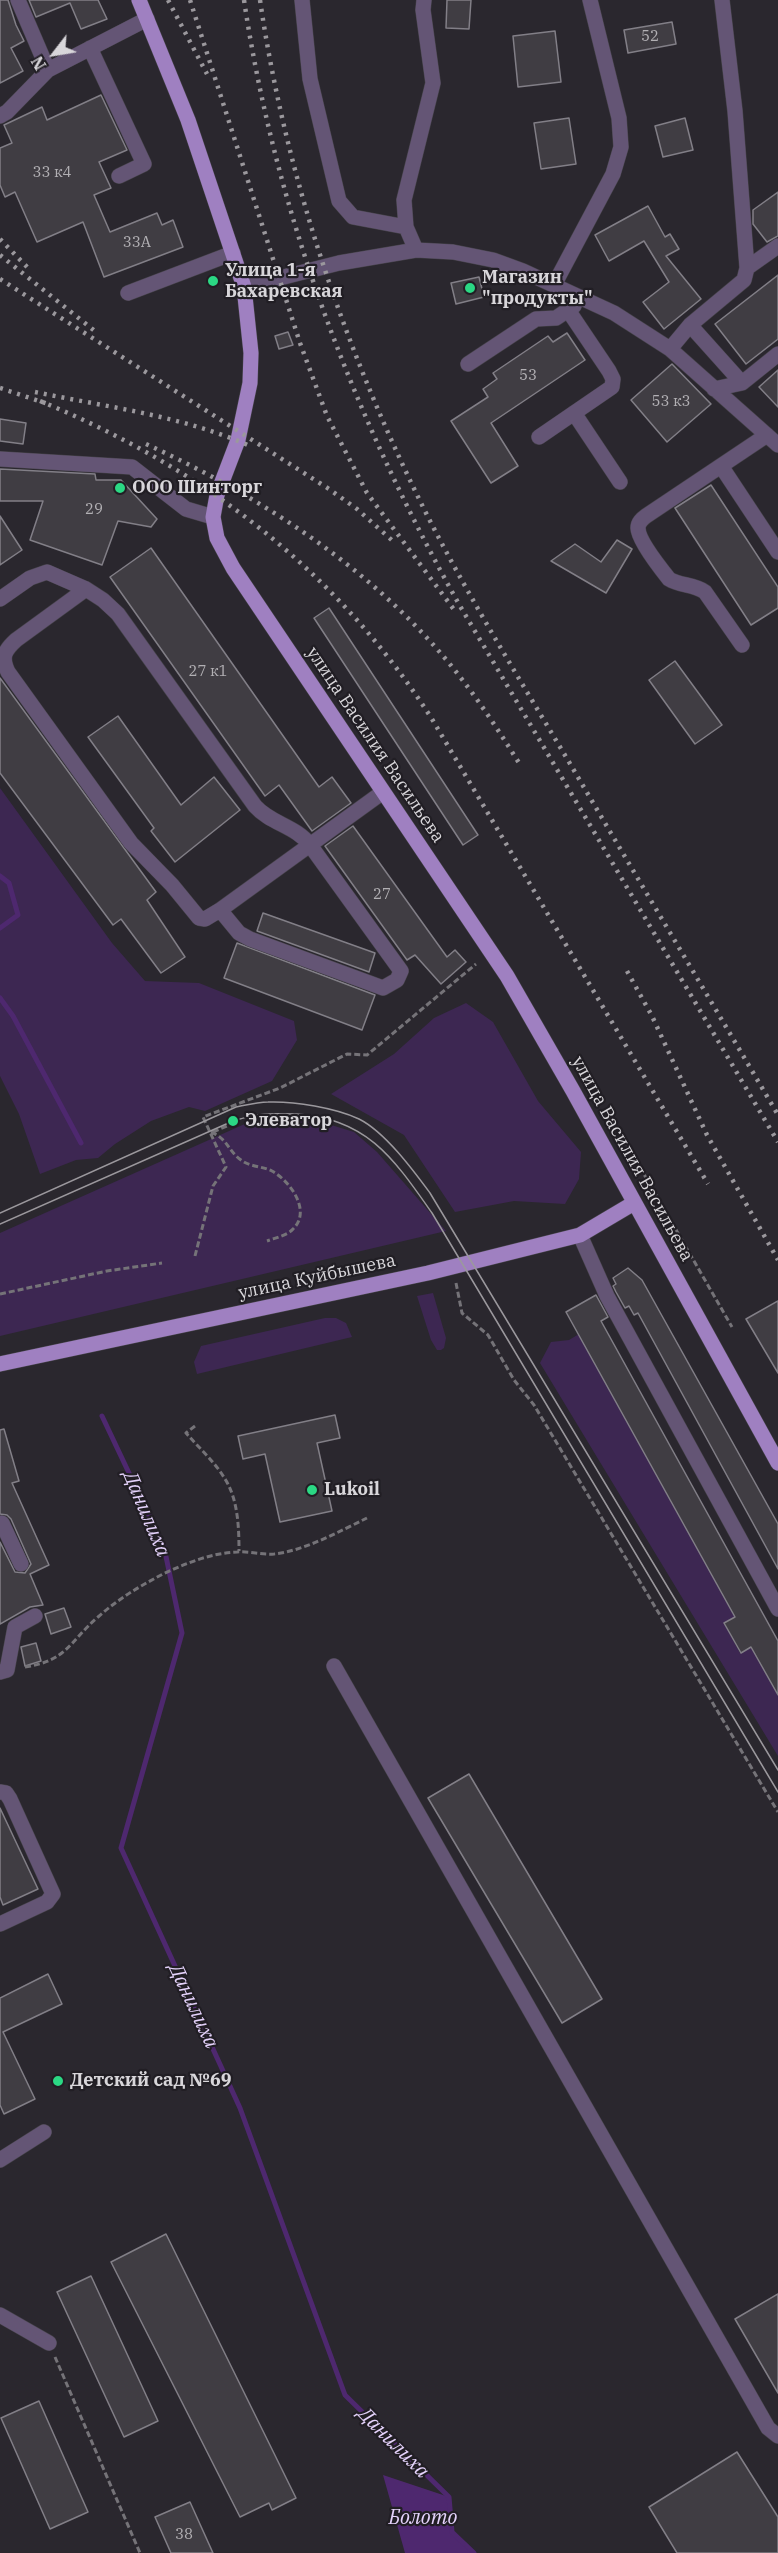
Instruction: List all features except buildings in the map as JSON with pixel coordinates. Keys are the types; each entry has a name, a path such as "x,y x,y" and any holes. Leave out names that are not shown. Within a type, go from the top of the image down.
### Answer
{"main road":[{"path":"139,0 188,120 244,287 251,353 250,383 238,440 217,495 213,517"},
{"name":"улица Василия Васильева","path":"213,517 218,538 233,568 507,976 778,1462"},
{"name":"улица Куйбышева","path":"0,1364 453,1266 580,1235 634,1203"}],"street":[{"path":"18,0 48,70"},
{"path":"302,0 310,79 339,201 353,217 406,227"},
{"path":"416,250 406,227 404,200 433,83 424,0"},
{"path":"554,285 613,174 621,147 618,118 590,0"},
{"path":"670,349 690,325 744,280 747,268 735,111 722,0"},
{"path":"0,116 7,112 48,70 147,19"},
{"path":"90,48 144,164 119,176"},
{"path":"747,268 778,246"},
{"path":"244,287 339,263 416,250 453,252 493,260 554,285 614,313 670,349 773,440 721,466 646,516 640,522 638,530 642,540 669,579 705,592 742,645"},
{"path":"128,293 233,253"},
{"path":"468,364 536,319 556,318 584,299"},
{"path":"539,437 612,387 613,379 568,310"},
{"path":"690,325 742,383"},
{"path":"714,388 742,383 778,354"},
{"path":"574,413 620,482"},
{"path":"0,459 132,467 186,509 213,517"},
{"path":"721,466 778,552"},
{"path":"0,600 30,578 47,572 86,589 104,600 118,614 264,816 302,834 401,972 400,977 391,986 379,987 250,939 239,933 220,910"},
{"path":"86,589 16,640 5,650 3,661 131,843 172,885 199,918 205,919 220,910 383,792"},
{"path":"580,1235 607,1296 778,1609"},
{"path":"0,1524 2,1523 21,1564"},
{"path":"3,1671 15,1627 35,1616"},
{"path":"334,1666 768,2428 778,2436"},
{"path":"0,1792 6,1793 10,1799 53,1894 47,1902 0,1924"},
{"path":"0,2160 44,2132"},
{"path":"0,2315 49,2343"}],"path":[{"path":"195,1256 213,1186 226,1167 203,1117 280,1088 347,1054 367,1055 476,964"},
{"path":"211,1132 236,1122"},
{"path":"211,1132 223,1137 242,1161 271,1170 286,1182 299,1201 300,1218 293,1230 267,1240"},
{"path":"621,1136 732,1327"},
{"path":"0,1294 107,1271 162,1263"},
{"path":"453,1266 462,1312 488,1335 514,1380 534,1405 778,1812"},
{"path":"195,1426 186,1433 225,1477 230,1488 238,1526 239,1551"},
{"path":"3,1671 53,1660 71,1647 97,1618 126,1594 182,1566 209,1556 239,1551 274,1554 321,1540 368,1518"},
{"path":"49,2343 140,2553"}],"shaded area":[{"path":"0,788 112,943 145,981 199,983 294,1021 297,1040 272,1081 205,1111 189,1107 151,1121 98,1158 76,1160 40,1174 19,1114 0,1076"},
{"path":"466,1003 493,1022 538,1101 581,1152 579,1179 565,1204 514,1201 455,1212 404,1135 331,1094 394,1054 434,1018"},
{"path":"265,1115 315,1120 354,1132 377,1152 446,1231 0,1336 0,1233"},
{"path":"433,1293 446,1338 444,1348 441,1350 437,1350 431,1340 417,1296"},
{"path":"325,1318 336,1318 346,1323 352,1337 197,1374 194,1362 201,1346"},
{"path":"579,1334 735,1617 724,1623 740,1653 751,1647 778,1695 778,1756 540,1363 551,1342 569,1340"}],"water":[{"name":"Болото","path":"383,2475 449,2497 452,2532 474,2553 405,2553"}],"waterway":[{"name":"Данилиха","path":"0,876 9,883 18,915 0,928"},
{"name":"Данилиха","path":"0,998 13,1016 81,1143"},
{"name":"Данилиха","path":"102,1416 164,1547 182,1633 121,1848 240,2108 345,2395 449,2497 452,2532 474,2553"}],"tram line":[{"path":"0,1213 236,1107 264,1102 302,1104 339,1112 369,1125 398,1152 430,1193 778,1770"},
{"path":"0,1224 242,1118 264,1114 321,1117 360,1133 391,1159 432,1213 778,1792"}],"railway":[{"path":"168,0 207,74"},
{"path":"190,0 300,343 327,416 367,493 455,611"},
{"path":"244,0 258,80 276,159 298,236 324,313 386,462 460,606 778,1142"},
{"path":"260,0 271,67 303,198 345,327 397,452 426,513 478,609 778,1115"},
{"path":"0,239 28,268"},
{"path":"0,255 96,332"},
{"path":"0,279 329,489 357,509 394,542"},
{"path":"0,388 48,404"},
{"path":"35,392 172,420 250,446"},
{"path":"40,401 100,428 157,458 211,492 262,530 309,571 354,616 395,666 432,719 708,1184"},
{"path":"146,444 226,484 265,507 339,558 374,586 448,662 480,704 519,763"},
{"path":"627,971 652,1016 707,1135 778,1260"}],"place":[{"name":"Улица 1-я Бахаревская","path":"213,281"},
{"name":"Магазин \"продукты\"","path":"470,288"},
{"name":"ООО Шинторг","path":"120,488"},
{"name":"Элеватор","path":"233,1121"},
{"name":"Lukoil","path":"312,1490"},
{"name":"Детский сад №69","path":"58,2081"}]}
